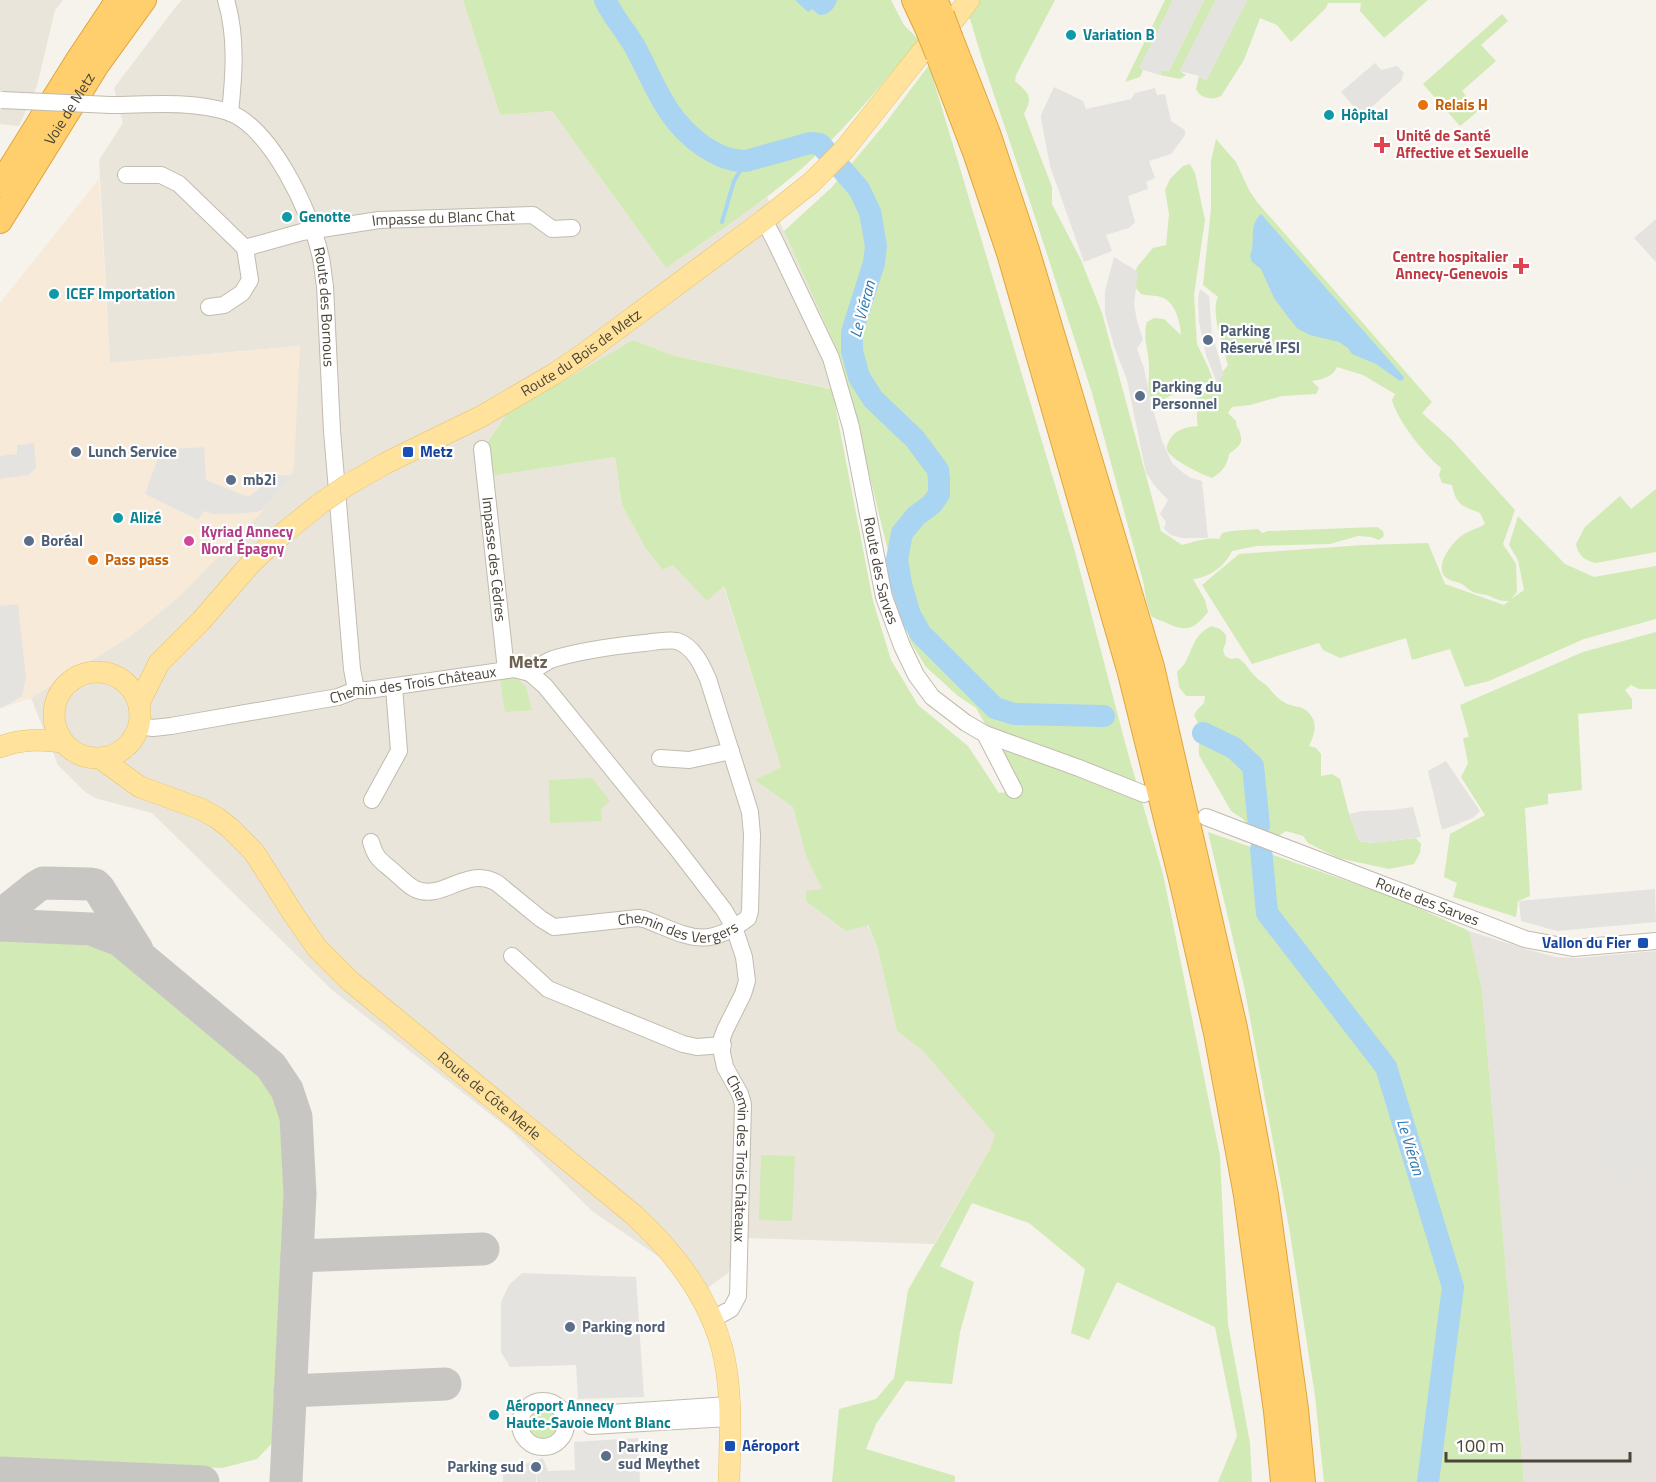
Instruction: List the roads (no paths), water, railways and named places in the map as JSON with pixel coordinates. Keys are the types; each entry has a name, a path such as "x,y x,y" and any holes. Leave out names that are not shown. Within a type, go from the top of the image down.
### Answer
{"highway":[{"name":"Voie de Metz","path":"0,185 118,0"},
{"name":"Voie de Metz","path":"0,220 98,65 144,0"},
{"path":"914,0 935,15 976,155 1009,253 1130,673 1183,887 1216,1033 1246,1195 1276,1411 1283,1482"},
{"path":"945,47 988,136 1027,250 1152,667 1235,1028 1266,1195 1296,1409 1303,1482"}],"main road":[{"name":"Route du Bois de Metz","path":"139,703 159,663 201,621 252,562 321,503 386,463 482,416 554,374 811,183 844,150 921,54 969,0"},
{"name":"Route du Bois de Metz","path":"114,675 159,663"},
{"path":"104,672 114,675 125,682 139,703 139,726 134,737 128,746 110,756 86,757 74,752 58,734 54,714 56,700 63,688 82,674 104,672"},
{"path":"21,740 54,714"},
{"path":"0,747 21,740 63,742"},
{"path":"128,746 133,782"},
{"name":"Route de Côte Merle","path":"100,758 146,790 201,809 217,818 242,838 254,852 304,930 333,966 634,1215 676,1259 689,1277 711,1320 721,1346 729,1412 729,1482"}],"street":[{"path":"226,0 230,13 235,69 230,113"},
{"name":"Route des Bornous","path":"1,100 110,105 185,105 207,107 230,113 252,129 276,157 290,178 313,230 321,256 325,286 332,442 352,669 356,690"},
{"path":"126,175 161,175 179,184 245,248 250,280 242,293 224,305 209,307"},
{"name":"Impasse du Blanc Chat","path":"245,248 313,230 379,220 532,215 552,229 572,228"},
{"name":"Route des Sarves","path":"764,220 831,358 851,427 884,597 902,646 916,675 932,697 966,723 985,734 1144,794"},
{"name":"Impasse des Cèdres","path":"482,449 506,670"},
{"path":"530,673 551,659 598,649 659,641 676,641 688,647 698,658 717,705 750,812 749,915 734,927"},
{"name":"Chemin des Trois Châteaux","path":"139,726 153,728 171,726 338,697 356,690 394,687 506,670 530,673"},
{"name":"Chemin des Vergers","path":"371,842 374,855 416,890 435,892 468,879 490,879 554,927 638,918 684,936 697,938 712,937 734,927 724,910 678,850 546,686 530,673"},
{"path":"372,800 399,751 394,687"},
{"path":"985,734 1014,790"},
{"path":"660,758 689,760 731,751"},
{"name":"Route des Sarves","path":"1206,817 1525,939 1573,948 1656,941"},
{"name":"Chemin des Trois Châteaux","path":"711,1320 727,1312 734,1305 738,1296 743,1104 724,1067 723,1045 724,1030 743,994 746,975 744,957 734,927"},
{"path":"512,956 548,989 683,1044 697,1047 723,1045"},
{"path":"566,1422 729,1412"}],"water":[{"path":"795,0 837,0 831,11 819,15 812,9 808,12"},
{"path":"1261,214 1404,379 1400,381 1376,364 1352,354 1339,342 1310,335 1298,329 1274,298 1261,269 1252,262 1250,256 1253,229"}],"waterway":[{"name":"Le Viéran","path":"605,0 635,47 670,113 679,125 703,146 723,157 746,161 810,143 820,144 859,189 870,212 876,246 874,263 852,332 852,351 859,377 873,399 915,439 938,470 939,494 932,504 916,516 902,533 897,559 910,615 921,634 995,708 1014,714 1104,716"},
{"path":"722,222 734,181 746,161"},
{"name":"Le Viéran","path":"1203,733 1234,748 1253,766 1259,826"},
{"name":"Le Viéran","path":"1261,849 1267,913 1386,1067 1453,1287 1428,1482"}],"place":[{"name":"Variation B","path":"1071,35"},
{"name":"Relais H","path":"1423,105"},
{"name":"Hôpital","path":"1329,115"},
{"name":"Unité de Santé Affective et Sexuelle","path":"1382,145"},
{"name":"Genotte","path":"287,217"},
{"name":"Centre hospitalier Annecy-Genevois","path":"1521,266"},
{"name":"ICEF Importation","path":"54,294"},
{"name":"Parking Réservé IFSI","path":"1208,340"},
{"name":"Parking du Personnel","path":"1140,396"},
{"name":"Lunch Service","path":"76,452"},
{"name":"Metz","path":"408,452"},
{"name":"mb2i","path":"231,480"},
{"name":"Alizé","path":"118,518"},
{"name":"Boréal","path":"29,541"},
{"name":"Kyriad Annecy Nord Épagny","path":"189,541"},
{"name":"Pass pass","path":"93,560"},
{"name":"Vallon du Fier","path":"1643,943"},
{"name":"Parking nord","path":"570,1327"},
{"name":"Aéroport Annecy Haute-Savoie Mont Blanc","path":"494,1415"},
{"name":"Aéroport","path":"730,1446"},
{"name":"Parking sud Meythet","path":"606,1456"},
{"name":"Parking sud","path":"536,1467"}],"district":[{"name":"Metz","path":"528,662"}]}
